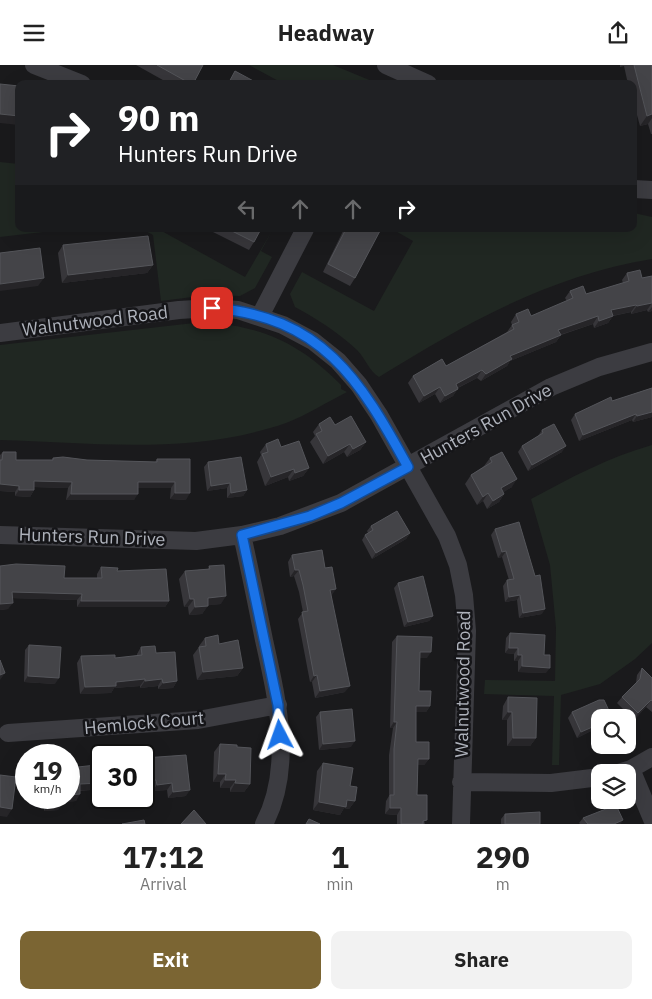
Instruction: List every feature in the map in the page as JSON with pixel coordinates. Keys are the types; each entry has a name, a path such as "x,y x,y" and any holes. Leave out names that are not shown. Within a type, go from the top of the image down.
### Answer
{"street":[{"path":"34,65 72,80"},
{"path":"386,65 419,80"},
{"path":"637,189 652,191"},
{"path":"260,316 304,232"},
{"name":"Walnutwood Road","path":"0,333 179,310 212,308 238,310 260,316 313,341 338,361 359,385 379,415 447,537 458,565 464,595 467,631 461,824"},
{"name":"Hunters Run Drive","path":"0,535 196,541 242,535 310,516 341,503 550,387 599,367 652,353"},
{"path":"242,535 278,705 281,749 276,789 264,824"},
{"name":"Hemlock Court","path":"8,733 179,722 278,705"},
{"path":"636,765 652,757"},
{"path":"461,782 551,783 591,778"},
{"path":"636,791 652,819"}],"shaded area":[{"path":"249,65 333,65 369,80 277,80"},
{"path":"0,162 15,164 15,232 43,232 0,237"},
{"path":"637,214 652,217 652,259 578,277 509,304 476,320 379,377 350,343 327,326 295,307 290,294 302,272 374,311 413,241 397,232 637,232"},
{"path":"148,232 163,232 245,277 271,232 261,251 272,257 255,288 240,296 208,295 161,301 153,235"},
{"path":"203,322 244,328 279,339 326,370 341,385 341,389 347,392 286,423 216,440 144,445 0,440 0,345"},
{"path":"652,445 652,643 635,659 600,684 561,695 559,765 552,765 554,696 484,694 485,680 555,681 556,628 550,565 531,499 605,462"}],"building":[{"path":"157,65 203,65 195,80 184,80"},
{"path":"634,65 652,65 652,114 647,116"},
{"path":"235,71 252,80 230,80"},
{"path":"0,84 15,86 15,116 0,114"},
{"path":"234,232 259,232 254,242"},
{"path":"344,232 379,232 355,278 328,264"},
{"path":"148,236 153,265 68,275 63,245"},
{"path":"40,248 44,278 0,284 0,253"},
{"path":"640,270 642,278 652,276 652,303 611,310 613,316 599,321 598,316 558,330 561,335 510,356 512,359 486,374 482,370 456,384 458,389 445,396 440,387 424,396 413,376 442,359 446,366 514,329 512,325 519,322 516,314 528,309 531,316 573,298 570,291 583,286 586,294 629,281 627,273"},
{"path":"652,388 652,412 637,416 636,414 583,435 575,414 611,397 612,401"},
{"path":"351,416 366,442 353,449 350,444 328,456 316,434 322,431 319,424 330,417 335,425"},
{"path":"554,424 566,446 532,465 522,446 543,433 542,430"},
{"path":"278,439 281,447 299,441 309,468 295,473 294,469 271,477 262,454 268,452 266,444"},
{"path":"3,452 16,452 16,460 53,460 53,458 63,457 87,460 157,462 157,459 190,459 190,493 175,493 175,482 138,482 138,494 71,494 72,482 34,481 34,490 19,490 19,486 0,484 0,460 2,460"},
{"path":"502,452 517,479 501,488 504,494 493,501 488,493 483,497 471,475 492,462 490,458"},
{"path":"241,457 247,490 231,493 230,483 211,486 208,462"},
{"path":"397,511 410,533 376,553 365,535 373,530 371,526"},
{"path":"519,522 535,576 540,575 545,609 523,613 520,595 509,597 507,580 514,579 506,551 502,552 495,529"},
{"path":"322,550 325,568 332,567 336,589 330,590 350,686 320,691 317,675 314,676 302,612 308,611 303,585 299,570 295,570 292,555"},
{"path":"16,564 65,566 64,578 102,578 101,567 118,568 117,571 166,569 169,601 81,601 82,594 12,592 13,603 0,604 0,566"},
{"path":"224,565 226,596 208,598 208,606 195,607 194,599 190,599 185,571 210,569 209,566"},
{"path":"423,576 433,616 408,622 398,583"},
{"path":"510,633 545,635 544,655 550,655 550,668 522,666 522,655 518,655 518,648 509,648"},
{"path":"218,635 219,644 238,640 243,668 203,672 199,647 206,646 205,638"},
{"path":"397,636 432,637 431,652 420,652 419,691 431,691 430,706 416,706 416,742 429,742 429,759 418,759 417,795 427,795 427,820 423,821 423,824 401,824 401,808 390,808 390,795 394,795 394,749 397,722 394,722"},
{"path":"29,645 61,647 59,678 28,676"},
{"path":"155,646 156,653 175,652 177,681 163,683 162,679 145,681 145,679 116,682 116,686 85,687 81,656 115,655 115,658 142,655 141,647"},
{"path":"0,660 5,673 0,675"},
{"path":"642,668 652,678 652,701 638,713 622,697 640,679"},
{"path":"508,697 537,698 536,738 513,738 512,712 508,712"},
{"path":"599,700 604,700 608,709 591,709 591,728 581,732 572,712"},
{"path":"352,709 355,741 323,744 320,712"},
{"path":"220,744 251,748 250,784 235,783 236,780 225,780 226,774 218,774"},
{"path":"186,755 190,790 173,792 172,783 157,785 155,780 155,757"},
{"path":"323,763 353,768 350,786 357,787 355,801 347,800 346,807 319,802"},
{"path":"90,766 90,784 80,784 80,767"},
{"path":"0,775 15,777 12,809 0,807"},
{"path":"606,809 618,809 623,820 614,824 588,824 583,818"},
{"path":"194,810 206,824 181,824"},
{"path":"540,812 540,824 505,824 505,814"},
{"path":"309,819 320,824 306,824"},
{"path":"144,820 145,824 122,824"}],"route":[{"path":"212,308 238,310 283,325 313,341 338,361 359,385 379,415 408,467 341,503 310,516 280,526 242,535 278,705 280,735"}]}
